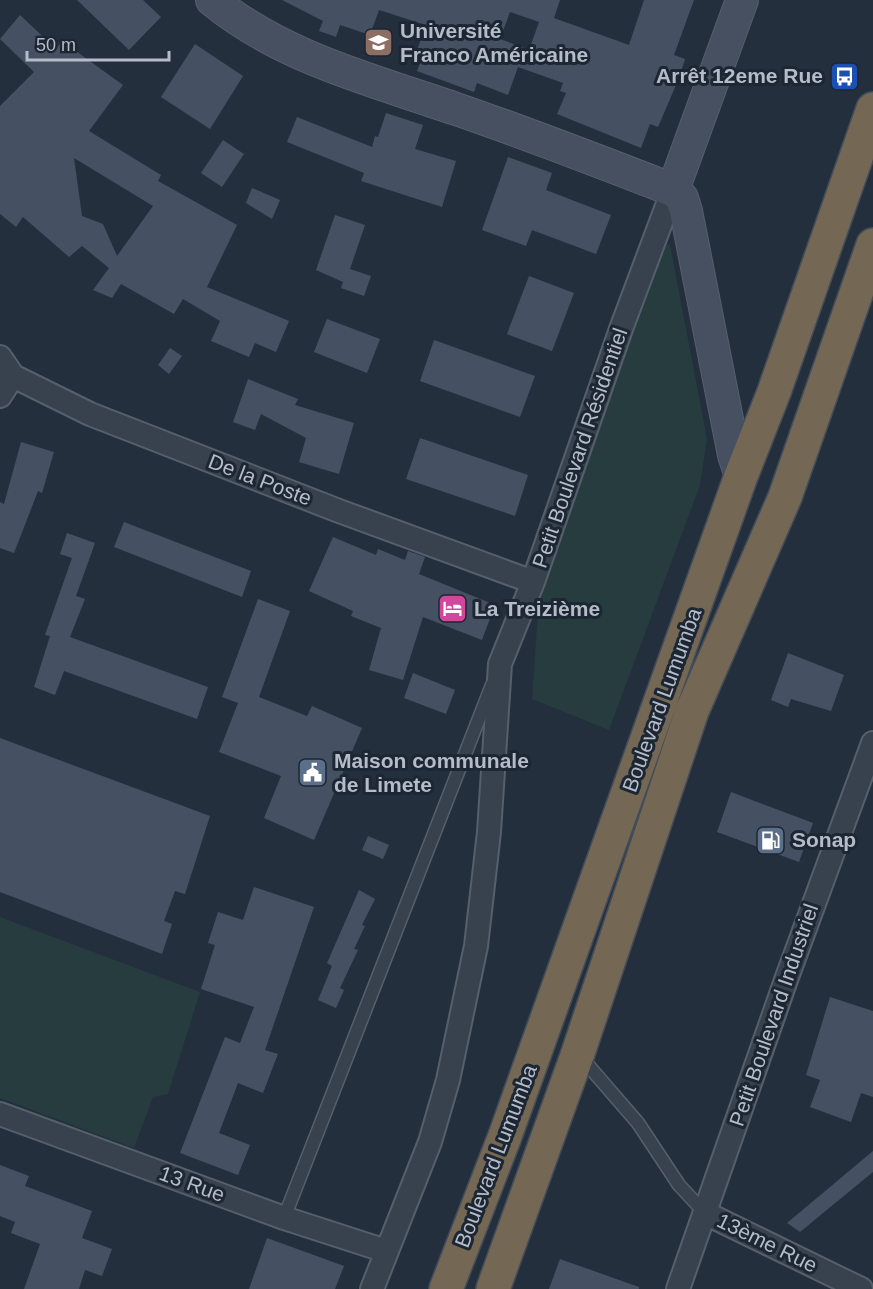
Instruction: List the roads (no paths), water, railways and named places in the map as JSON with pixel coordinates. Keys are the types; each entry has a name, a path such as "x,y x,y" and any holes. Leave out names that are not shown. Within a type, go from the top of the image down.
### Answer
{"highway":[{"name":"Boulevard Lumumba","path":"446,1289 509,1125 741,476 774,392 873,109"},
{"name":"Boulevard Lumumba","path":"493,1289 578,1053 692,711 785,497 873,244"}],"street":[{"path":"212,0 265,36 312,59 535,136 673,190 682,198 687,211 734,455 741,476"},
{"name":"Petit Boulevard Résidentiel","path":"372,1289 430,1142 448,1080 476,946 489,832 500,664 533,582 621,329 742,0"},
{"name":"De la Poste","path":"0,357 13,376 90,414 533,582"},
{"path":"0,396 13,376"},
{"name":"Petit Boulevard Industriel","path":"678,1289 786,980 869,767 873,742"},
{"name":"13 Rue","path":"0,1114 284,1218 386,1251"},
{"name":"13ème Rue","path":"705,1213 861,1289"}],"lane":[{"path":"284,1218 500,664"},
{"path":"578,1053 638,1123 679,1185 705,1213"}],"place":[{"name":"Université Franco Américaine","path":"379,43"},
{"name":"Arrêt 12eme Rue","path":"844,76"},
{"name":"La Treizième","path":"453,609"},
{"name":"Maison communale de Limete","path":"313,773"},
{"name":"Sonap","path":"771,840"}]}
